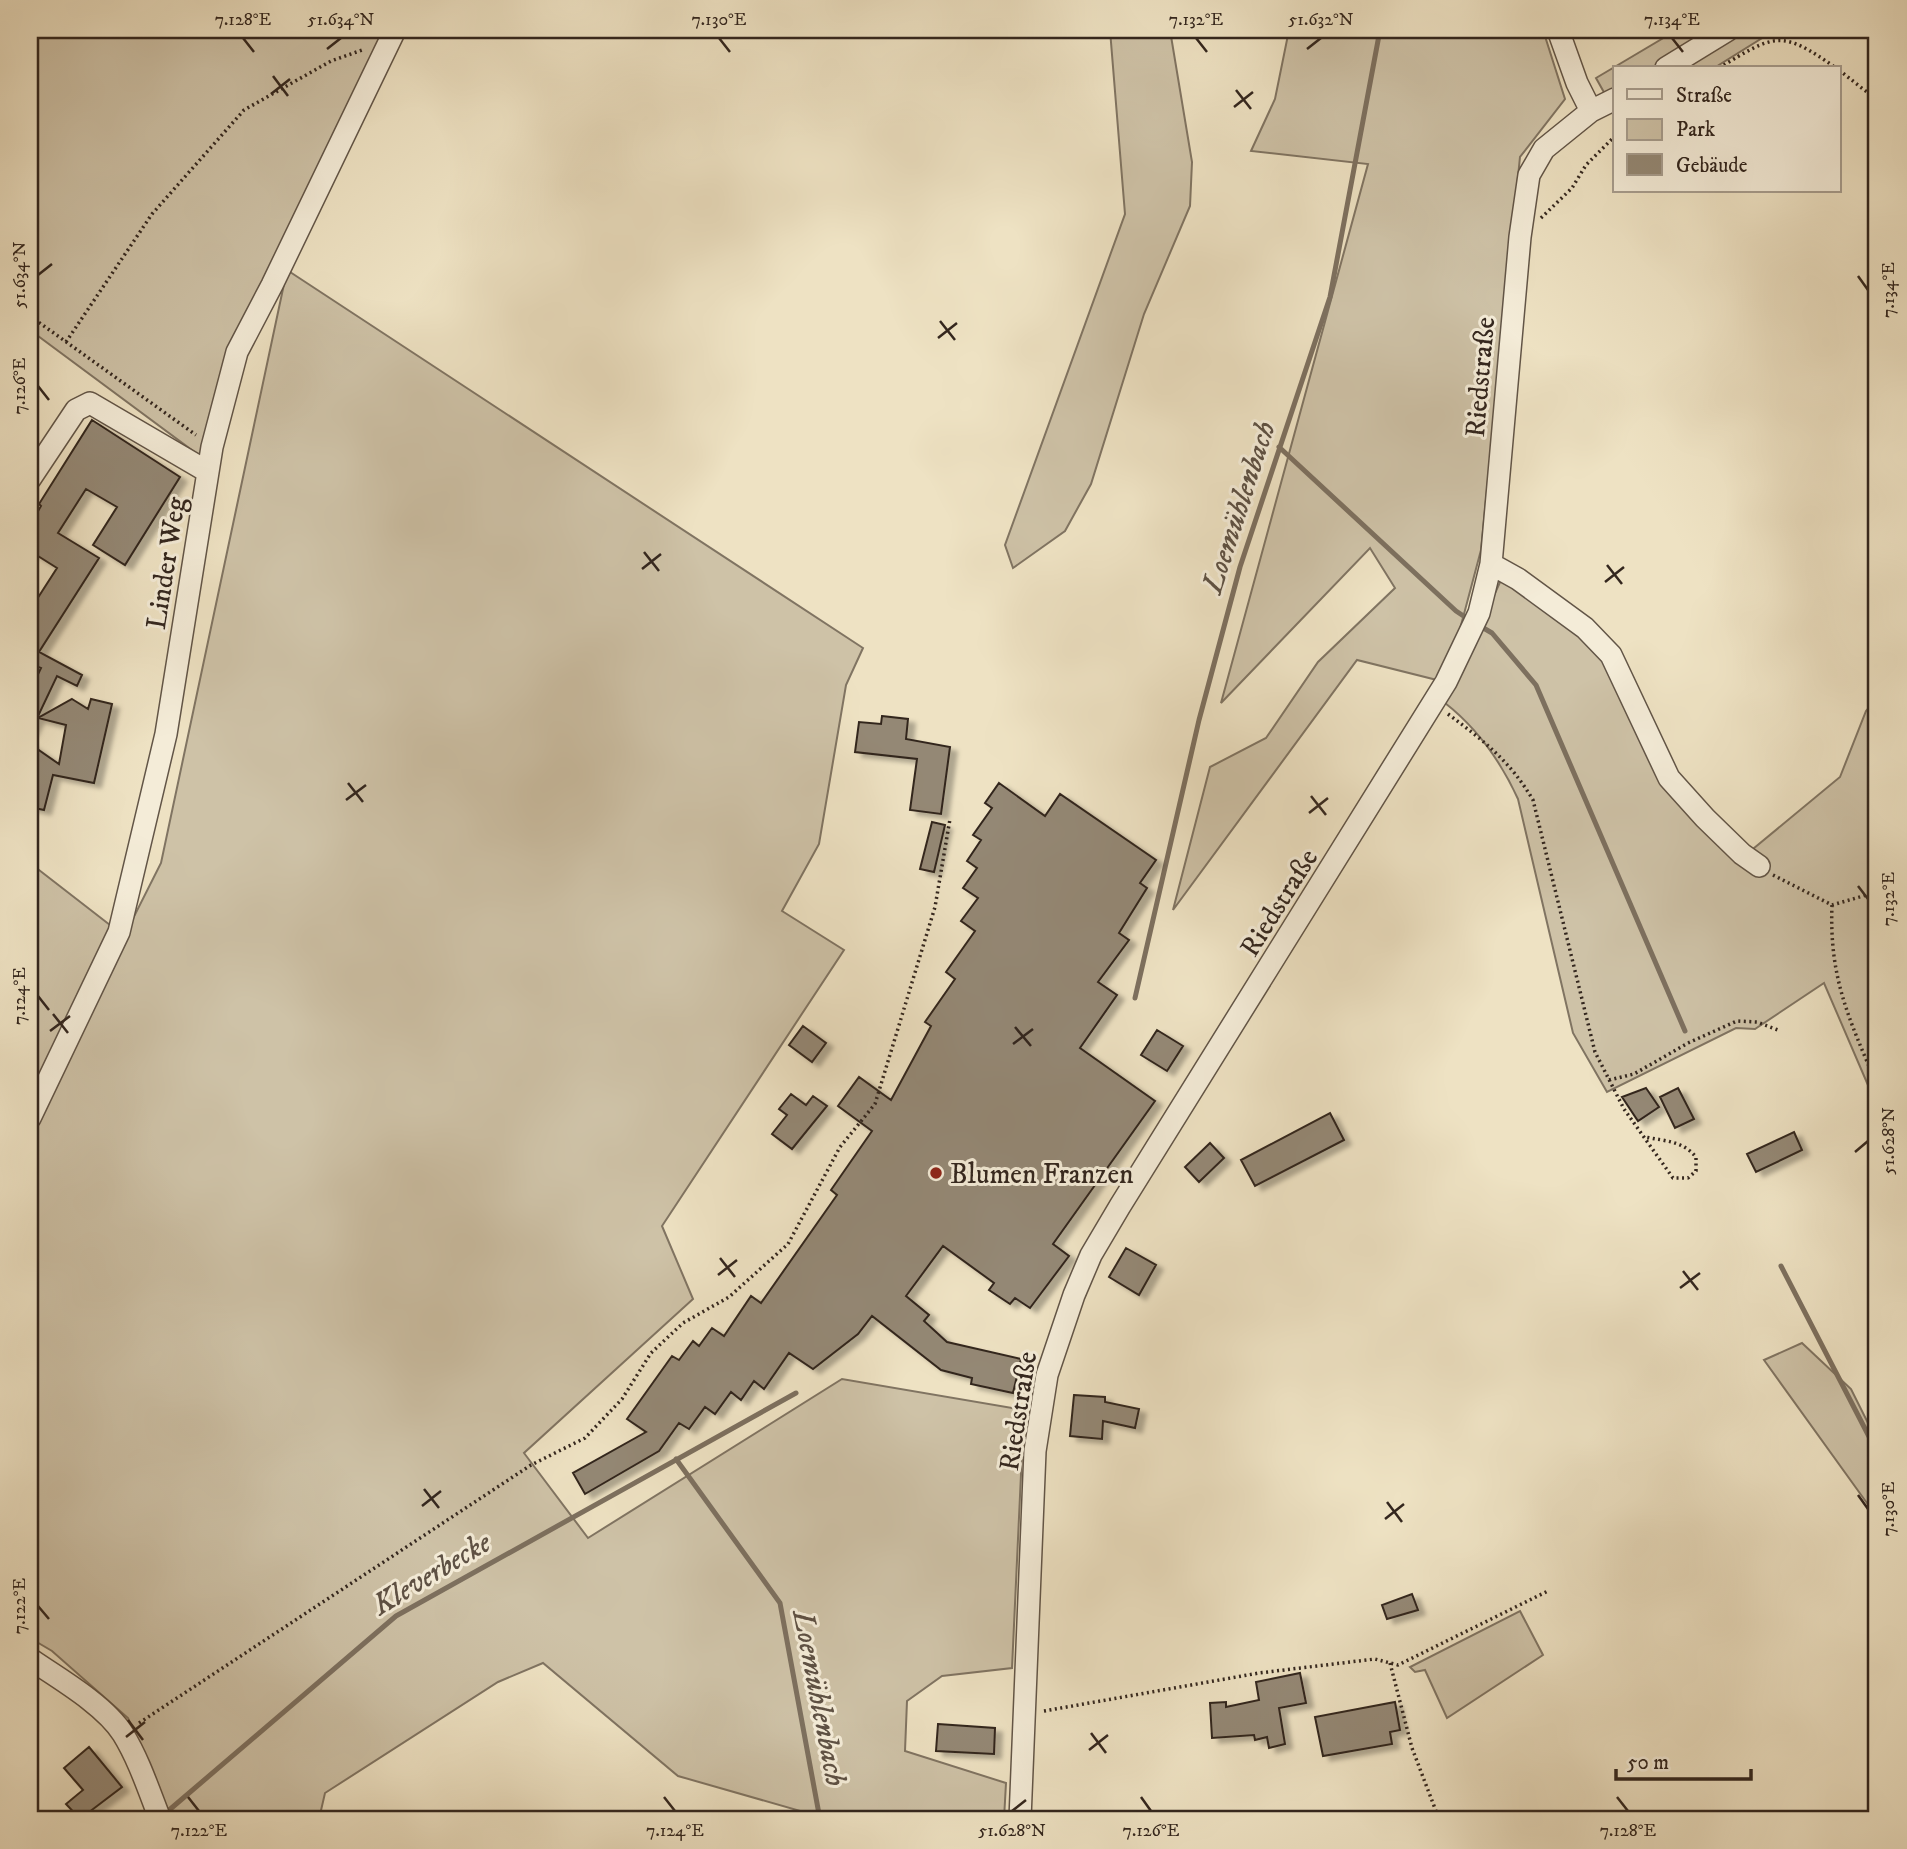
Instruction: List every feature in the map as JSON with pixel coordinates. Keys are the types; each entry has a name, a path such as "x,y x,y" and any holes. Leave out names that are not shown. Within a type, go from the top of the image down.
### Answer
{"street":[{"path":"1558,30 1591,111"},
{"path":"1669,66 1728,30"},
{"name":"Linder Weg","path":"30,1118 119,932 166,734 212,447 237,352 393,35"},
{"name":"Riedstraße","path":"1020,1819 1035,1451 1047,1375 1074,1295 1091,1255 1120,1206 1434,703 1471,633 1479,613 1491,564 1522,221 1529,174 1544,149 1591,111 1613,100"},
{"path":"30,480 76,410 90,403 208,472"},
{"path":"1491,564 1518,579 1585,628 1611,655 1670,778 1705,818 1742,854 1759,866"},
{"path":"30,1660 86,1698 122,1734 160,1819"}],"path":[{"path":"66,342 152,214 244,110 331,61 393,35"},
{"path":"1722,66 1756,45 1781,38 1801,44 1834,66"},
{"path":"1840,71 1877,100"},
{"path":"1522,221 1536,221 1548,214 1572,188 1587,165 1613,138"},
{"path":"30,316 212,447"},
{"path":"1434,703 1499,754 1517,772 1533,800 1595,1052 1624,1109 1674,1178 1681,1180 1696,1171 1696,1157 1689,1149 1681,1144 1645,1137"},
{"path":"122,1734 531,1465 585,1438 622,1399 651,1353 683,1323 729,1297 788,1244 840,1147 875,1104 934,907 950,819"},
{"path":"1759,866 1832,905 1877,892"},
{"path":"1832,905 1834,971 1842,1002 1877,1085"},
{"path":"1609,1081 1634,1074 1688,1043 1738,1021 1757,1022 1778,1030"},
{"path":"1024,1714 1259,1673 1375,1659 1398,1665 1548,1591"},
{"path":"1390,1663 1412,1748 1439,1819"}],"green space":[{"path":"30,30 392,30 233,354 204,459 30,330"},
{"path":"1110,30 1170,30 1192,162 1190,206 1144,314 1091,484 1065,531 1013,568 1005,545 1125,214"},
{"path":"1289,30 1543,30 1565,99 1520,157 1481,550 1460,629 1437,680 1357,660 1173,910 1210,767 1266,738 1318,662 1395,588 1370,548 1221,703 1368,164 1251,151 1275,99"},
{"path":"1677,30 1775,30 1717,66 1616,66"},
{"path":"1613,68 1613,108 1596,78"},
{"path":"287,270 863,648 846,685 819,844 782,911 844,950 662,1226 693,1299 524,1453 588,1538 842,1379 1024,1410 1012,1668 942,1676 907,1701 905,1751 1006,1783 1004,1819 828,1819 678,1776 543,1663 498,1682 325,1793 319,1819 172,1819 128,1718 52,1651 30,1638 30,1123 161,863"},
{"path":"1501,580 1575,628 1599,652 1694,818 1736,863 1840,777 1866,711 1877,698 1877,1106 1824,983 1755,1029 1736,1028 1607,1092 1573,1033 1518,799 1487,746 1468,723 1445,703"},
{"path":"30,863 119,932 30,1119"},
{"path":"1802,1343 1851,1389 1877,1441 1877,1517 1764,1360"},
{"path":"1520,1611 1543,1655 1447,1718 1425,1670 1415,1672 1410,1667"}],"building":[{"path":"92,420 180,477 125,565 93,545 117,507 86,489 58,533 99,558 39,652 82,675 77,686 57,676 30,733 30,691 41,668 31,664 30,666 30,610 57,568 30,551 30,525 41,506 39,504"},
{"path":"72,699 88,709 91,699 112,704 94,783 53,775 44,810 30,807 30,744 59,764 66,725 38,718"},
{"path":"882,716 908,719 906,739 950,747 941,814 910,810 917,759 855,752 859,722 881,724"},
{"path":"999,783 1045,816 1060,794 1156,860 1140,883 1147,888 1119,933 1129,940 1098,982 1117,995 1080,1048 1155,1101 1053,1244 1069,1256 1030,1308 1015,1298 1010,1304 989,1290 994,1283 943,1246 906,1296 929,1315 924,1321 947,1342 1021,1359 1013,1393 971,1384 972,1378 941,1370 872,1316 858,1334 813,1369 789,1353 764,1389 754,1381 741,1400 731,1392 715,1414 705,1407 689,1429 679,1423 659,1451 585,1494 573,1473 646,1432 627,1419 672,1356 679,1360 693,1341 699,1346 712,1328 724,1336 751,1296 761,1303 837,1195 831,1190 872,1131 838,1106 859,1077 891,1100 931,1026 925,1022 955,979 946,972 975,931 961,921 978,898 963,888 977,868 967,861 981,840 973,835 992,808 985,803"},
{"path":"932,822 945,825 934,872 920,869"},
{"path":"803,1026 826,1043 812,1062 789,1045"},
{"path":"1157,1030 1183,1046 1167,1071 1141,1055"},
{"path":"1646,1088 1659,1107 1638,1121 1622,1097"},
{"path":"1678,1088 1694,1119 1675,1128 1660,1097"},
{"path":"791,1094 806,1105 813,1096 827,1106 792,1149 772,1134 787,1115 779,1109"},
{"path":"1330,1113 1344,1140 1255,1186 1241,1160"},
{"path":"1794,1132 1802,1150 1756,1172 1747,1154"},
{"path":"1210,1143 1224,1158 1199,1182 1185,1167"},
{"path":"1126,1248 1156,1265 1139,1295 1109,1277"},
{"path":"1074,1395 1105,1397 1105,1402 1139,1409 1135,1428 1103,1421 1102,1439 1070,1436"},
{"path":"1412,1594 1418,1610 1387,1619 1382,1605"},
{"path":"1300,1673 1306,1703 1279,1708 1285,1744 1269,1748 1267,1737 1255,1740 1254,1735 1212,1738 1210,1703 1226,1702 1226,1707 1259,1700 1256,1682"},
{"path":"1395,1702 1400,1730 1390,1732 1392,1744 1323,1756 1315,1717"},
{"path":"938,1724 995,1728 994,1754 936,1751"},
{"path":"89,1747 122,1787 80,1819 66,1804 83,1790 64,1768"}],"waterway":[{"name":"Loemühlenbach","path":"1135,998 1199,720 1240,567 1330,297 1380,30"},
{"path":"1279,447 1456,611 1471,621"},
{"path":"1480,626 1492,633 1536,685 1685,1031"},
{"path":"1781,1266 1877,1452"},
{"name":"Kleverbecke","path":"168,1811 396,1616 796,1393"},
{"name":"Loemühlenbach","path":"676,1459 780,1603 819,1814 826,1819"}],"place":[{"name":"Blumen Franzen","path":"936,1173"}]}
